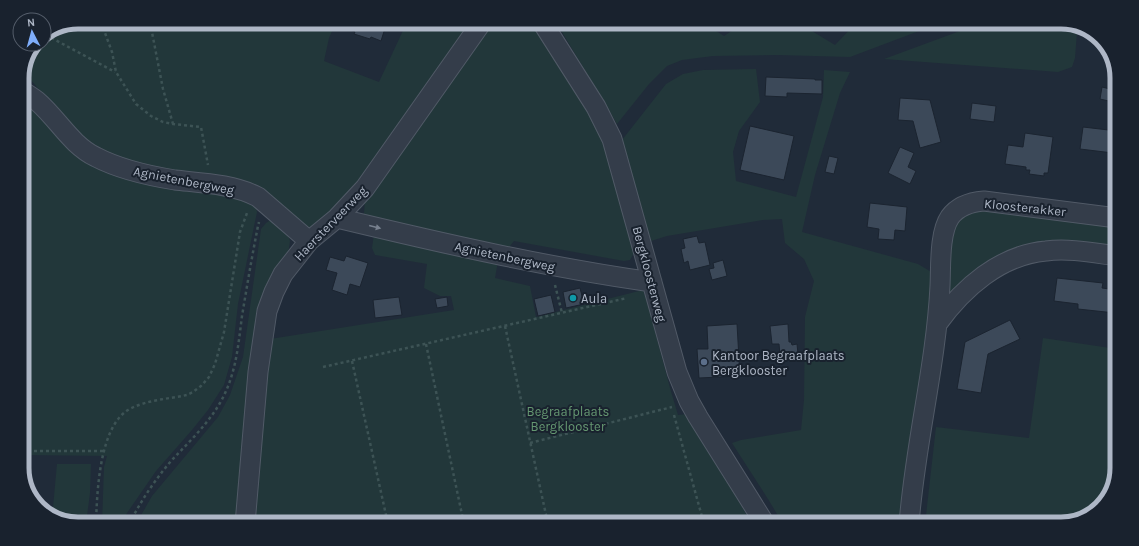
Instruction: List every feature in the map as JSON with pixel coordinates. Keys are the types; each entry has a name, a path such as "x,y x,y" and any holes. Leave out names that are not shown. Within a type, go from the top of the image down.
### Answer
{"street":[{"name":"Haersterveerweg","path":"245,517 258,372 267,311 283,274 309,241 337,218 365,188 477,29"},
{"name":"Bergkloosterweg","path":"546,29 596,107 612,139 677,372 680,404 760,517"},
{"name":"Agnietenbergweg","path":"29,96 37,102 77,144 95,157 152,176 210,184 240,190 263,202 309,241"},
{"name":"Kloosterakker","path":"910,517 937,324 944,232 949,218 959,208 974,202 994,202 1110,217"},
{"name":"Agnietenbergweg","path":"337,218 557,267 652,282"},
{"name":"Kloosterakker","path":"937,324 950,306 965,291 983,277 1004,263 1029,253 1063,250 1110,255"}],"path":[{"path":"104,29 112,52 116,72 136,104 151,116 163,122 201,127 210,184"},
{"path":"151,29 163,89 173,124"},
{"path":"52,38 116,72"},
{"path":"96,517 98,486 105,451 112,427 119,417 129,410 143,404 187,395 201,386 209,377 215,364 224,332 244,221 249,209 263,202"},
{"path":"133,517 146,494 171,462 206,422 219,405 226,392 237,358 242,316 263,202"},
{"path":"557,267 554,282 562,313"},
{"path":"323,367 630,298"},
{"path":"505,326 546,517"},
{"path":"426,344 463,517"},
{"path":"352,361 386,517"},
{"path":"670,400 680,404"},
{"path":"530,442 680,404"},
{"path":"674,415 702,517"},
{"path":"29,451 105,451"}],"green space":[{"path":"333,29 329,38 324,61 379,82 404,29 463,29 465,37 418,106 340,206 314,228 304,227 199,177 122,160 97,148 76,132 29,79 33,59 36,52 52,52 52,36 68,30"},
{"path":"486,29 538,29 602,136 635,251 630,260 624,261 514,241 506,251 367,219 364,214 365,199"},
{"path":"560,29 713,29 724,36 734,29 809,29 835,45 850,29 924,29 850,57 778,55 713,56 682,60 667,66 649,84 617,124"},
{"path":"969,29 1067,30 1077,32 1075,58 1072,67 1058,72 884,59"},
{"path":"756,69 760,102 739,131 733,152 736,181 796,197 823,97 824,70 850,72 840,93 815,175 802,232 918,264 933,273 928,334 908,517 779,517 732,443 741,440 801,430 804,400 805,317 814,281 804,259 785,243 782,219 763,220 667,236 651,241 622,140 666,84 683,74 703,70"},
{"path":"29,106 62,137 179,188 242,199 252,203 256,207 257,212 238,304 232,357 224,385 208,410 156,471 125,517 102,517 104,467 107,456 29,455"},
{"path":"982,206 1110,222 1110,249 1063,245 947,299 953,223"},
{"path":"272,219 287,231 290,241 287,261 277,275 238,517 140,517 152,496 218,417 230,395 243,357 261,229"},
{"name":"Begraafplaats Bergklooster","path":"374,234 498,261 495,278 530,286 536,317 643,290 678,415 688,414 748,517 253,517 270,339 454,310 451,296 440,296 424,288 427,264 375,255 372,248"},
{"path":"1043,338 1110,348 1109,478 1102,495 1093,505 1083,512 1071,516 1061,517 926,517 936,427 1029,438"},
{"path":"57,464 91,464 90,493 87,517 68,516 53,510"}],"building":[{"path":"348,29 385,29 381,41 371,37 370,39 354,34 355,32"},
{"path":"766,77 822,80 822,94 787,93 787,97 765,96"},
{"path":"1102,87 1110,89 1110,101 1100,99"},
{"path":"900,98 930,100 941,142 920,148 913,121 898,120"},
{"path":"972,103 996,106 994,122 970,119"},
{"path":"750,126 794,136 784,180 740,170"},
{"path":"1083,127 1110,130 1110,153 1080,149"},
{"path":"1025,133 1053,137 1048,173 1044,173 1044,176 1029,174 1030,170 1026,170 1026,167 1005,164 1008,145 1023,147"},
{"path":"900,147 914,153 908,167 916,171 910,184 888,173"},
{"path":"829,156 838,158 834,174 825,172"},
{"path":"870,203 907,207 905,231 895,230 894,240 878,239 879,229 867,227"},
{"path":"697,236 699,243 705,242 710,265 690,270 688,261 684,263 681,249 685,248 683,239"},
{"path":"346,256 368,263 360,287 350,284 347,295 332,290 337,273 326,270 330,257 344,261"},
{"path":"723,260 727,276 712,280 709,269 714,268 713,263"},
{"path":"1057,278 1103,283 1102,288 1110,289 1110,312 1078,309 1078,304 1054,301"},
{"name":"Aula","path":"580,288 584,304 566,308 563,292"},
{"path":"551,295 555,312 538,316 534,299"},
{"path":"399,297 402,315 375,318 373,300"},
{"path":"447,297 448,306 437,308 435,299"},
{"path":"1010,320 1020,339 988,354 981,393 957,389 965,342"},
{"path":"737,324 740,376 699,378 697,349 708,349 707,326"},
{"path":"788,324 789,342 791,342 792,345 797,344 798,354 780,355 779,344 772,344 770,326"}],"place":[{"name":"Aula","path":"573,298"},
{"name":"Kantoor Begraafplaats Bergklooster","path":"704,362"}]}
